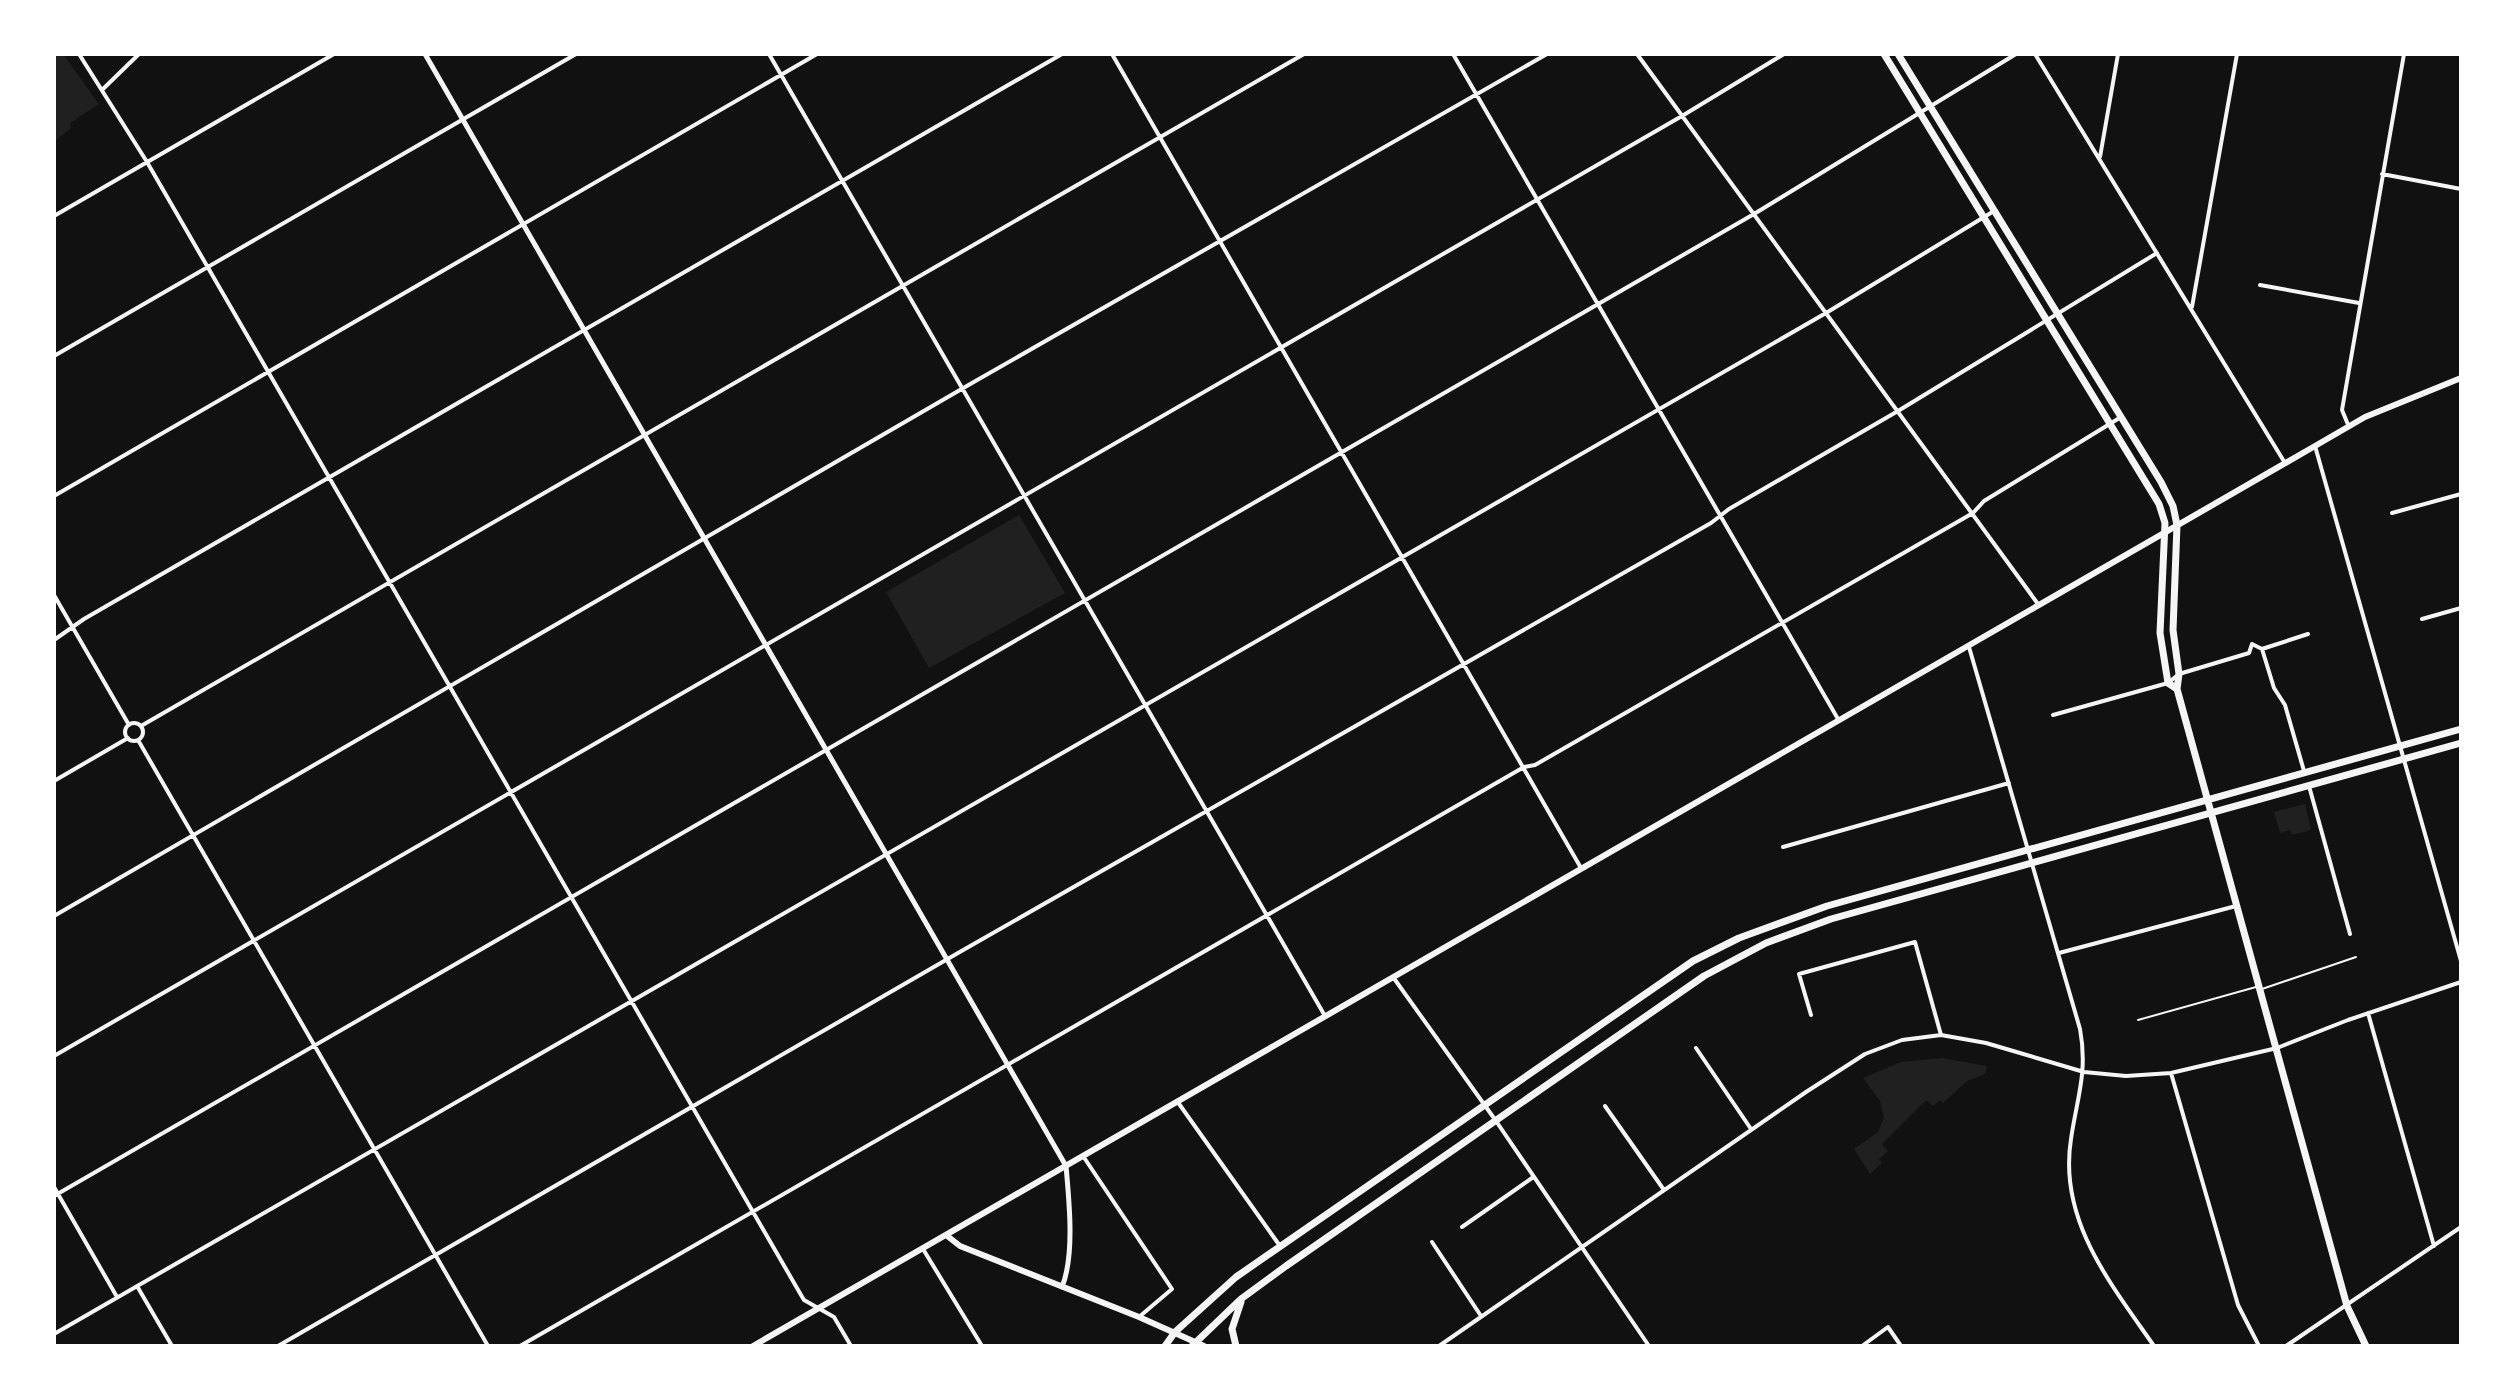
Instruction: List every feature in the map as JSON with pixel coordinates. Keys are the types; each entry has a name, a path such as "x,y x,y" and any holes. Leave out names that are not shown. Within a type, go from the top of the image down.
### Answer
{"main road":[{"path":"1884,54 2158,501 2165,532 2160,633 2168,683 2177,689"},
{"path":"1898,54 2169,496 2177,525 2173,630 2179,674 2177,689 2347,1306 2366,1346"},
{"path":"753,1346 2365,417 2461,378"},
{"path":"1165,1346 1175,1332 1236,1277 1693,961 1739,938 1827,906 2461,729"},
{"path":"946,1235 960,1246 1139,1317 1198,1345 1241,1299 1704,976 1766,943 1831,919 2461,743"},
{"path":"1236,1346 1232,1329 1241,1299"}],"street":[{"path":"79,54 147,162 804,1300 834,1317 851,1346"},
{"path":"103,89 139,54"},
{"path":"54,216 334,54"},
{"path":"425,54 1066,1166 1069,1256 1062,1287"},
{"path":"54,356 576,54"},
{"path":"769,54 1325,1016"},
{"path":"54,496 817,54"},
{"path":"54,640 328,477 1062,54"},
{"path":"1112,54 1581,868"},
{"path":"141,726 1304,54"},
{"path":"1453,54 1838,719"},
{"path":"54,916 1547,54"},
{"path":"1637,54 2038,604"},
{"path":"54,1056 1682,116 1784,54"},
{"path":"56,1194 1754,214 2016,54"},
{"path":"2035,54 2285,463"},
{"path":"2099,159 2118,54"},
{"path":"2191,309 2237,54"},
{"path":"2349,427 2342,410 2404,54"},
{"path":"2382,174 2461,189"},
{"path":"54,1334 1826,313 1994,211"},
{"path":"278,1346 1205,810 1672,546 1711,523 1718,515 1898,411 2157,253"},
{"path":"2260,285 2359,303"},
{"path":"520,1346 1524,767 1535,765 1973,513 1984,501 2121,417"},
{"path":"2315,446 2461,961"},
{"path":"2392,513 2461,494"},
{"path":"54,595 129,725"},
{"path":"2422,619 2461,608"},
{"path":"2053,715 2168,683 2179,674 2249,653 2252,644 2262,649 2308,634"},
{"path":"1968,644 2080,1029 2084,1072 2070,1142 2070,1186 2074,1205 2081,1229 2100,1267 2154,1346"},
{"path":"2262,649 2274,688 2285,705 2305,773"},
{"path":"128,738 126,731 129,725 137,723 143,732 138,740"},
{"path":"54,781 128,738 138,740 488,1346"},
{"path":"1783,847 2009,783"},
{"path":"2309,786 2350,934"},
{"path":"2059,953 2236,906"},
{"path":"1811,1015 1799,974 1915,942 1941,1035"},
{"path":"1393,977 1496,1121 1649,1346"},
{"path":"1439,1346 1865,1054 1902,1040 1941,1035 1986,1043 2084,1072 2126,1076 2171,1073 2277,1048 2461,982"},
{"path":"2368,1013 2434,1246"},
{"path":"1696,1048 1751,1130"},
{"path":"2171,1073 2238,1305 2259,1346"},
{"path":"1177,1101 1280,1246"},
{"path":"1605,1106 1664,1190"},
{"path":"1083,1156 1172,1289 1139,1317"},
{"path":"1462,1227 1532,1177"},
{"path":"54,1187 117,1297"},
{"path":"2286,1346 2461,1227"},
{"path":"1432,1242 1481,1316"},
{"path":"922,1248 982,1346"},
{"path":"137,1286 172,1346"},
{"path":"1862,1346 1888,1327 1901,1346"},
{"path":"1637,1346 1645,1340"}],"lane":[{"path":"2138,1020 2259,988 2356,957"}],"shaded area":[{"path":"54,54 63,54 99,104 70,123 71,128 54,142"},
{"path":"1019,515 1065,593 929,668 886,592"},
{"path":"2305,804 2311,830 2292,835 2290,830 2280,833 2274,812"},
{"path":"1942,1058 1987,1066 1985,1074 1967,1081 1943,1103 1940,1100 1933,1106 1926,1100 1882,1144 1888,1151 1879,1159 1882,1163 1870,1174 1854,1149 1878,1132 1884,1117 1880,1101 1863,1078 1901,1062"}]}
